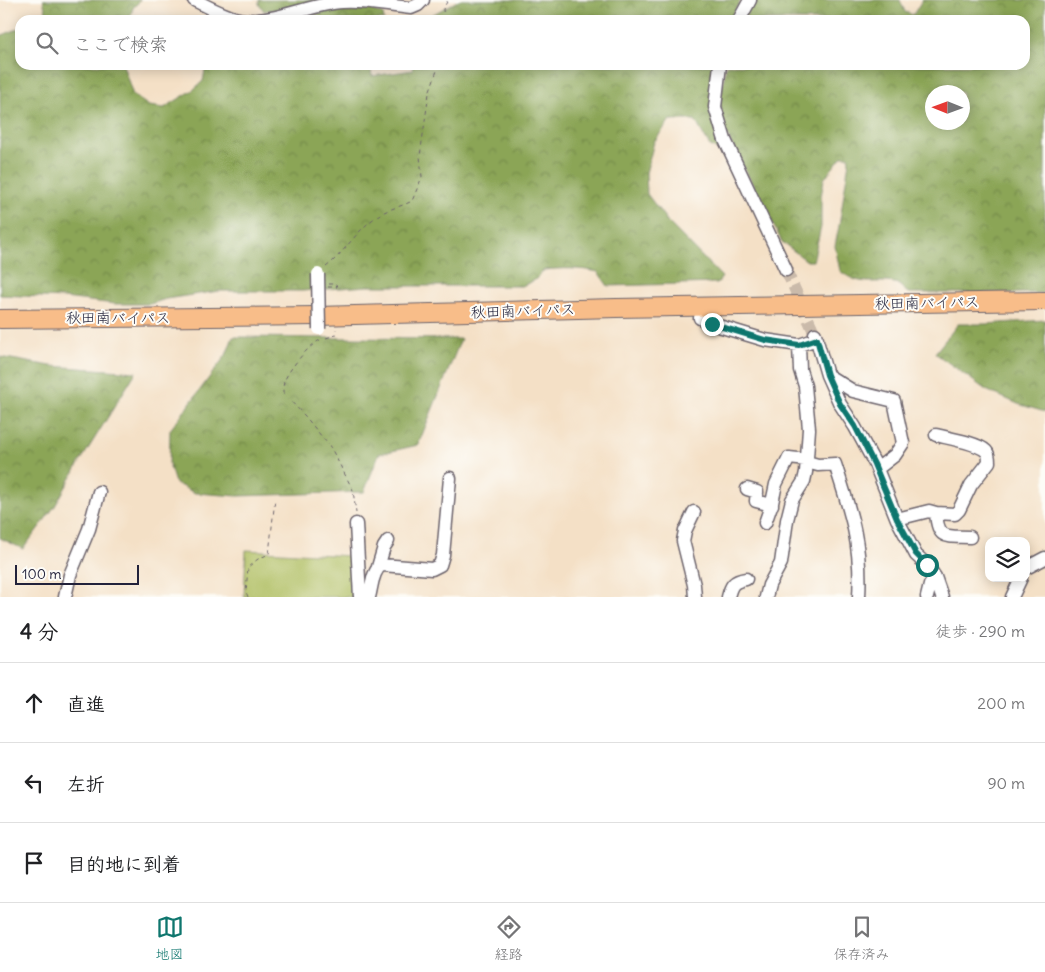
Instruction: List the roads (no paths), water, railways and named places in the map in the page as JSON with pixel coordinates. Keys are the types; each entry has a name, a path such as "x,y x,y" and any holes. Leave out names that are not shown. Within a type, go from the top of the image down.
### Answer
{"highway":[{"name":"秋田南バイパス","path":"0,319 317,316 616,308 1045,301"}],"street":[{"path":"194,0 229,15"},
{"path":"280,15 330,3 359,2 411,8 423,0"},
{"path":"742,15 750,0"},
{"path":"719,70 715,107 725,140 786,270"},
{"path":"318,274 319,329"},
{"path":"700,318 712,324 765,340 799,345 816,337 827,375 840,404 855,426 897,519 916,554 927,565 935,578 942,597"},
{"path":"766,597 769,585 781,562 792,500 804,481 807,461 809,429 805,386 800,370 799,345"},
{"path":"827,375 852,390 894,401 903,443 895,455 876,469"},
{"path":"897,519 929,511 955,514 959,510 971,485 989,462 989,456 985,450 971,444 936,435"},
{"path":"765,523 772,505 776,484 789,458 818,465 835,464 853,521 859,548 860,597"},
{"path":"378,567 382,565 432,569 440,565 443,555 450,478"},
{"path":"747,489 757,492 756,501 772,505"},
{"path":"64,597 99,492"},
{"path":"694,512 685,531 683,541 694,585 695,597"},
{"path":"936,513 937,526 945,536 970,537"},
{"path":"356,524 360,597"},
{"path":"369,597 384,547 388,541"},
{"path":"1030,566 1045,558"},
{"path":"927,597 930,585 935,578"},
{"path":"728,597 731,584 746,579"},
{"path":"1012,597 1019,582"}],"tunnel":[{"path":"786,270 815,334"}]}
